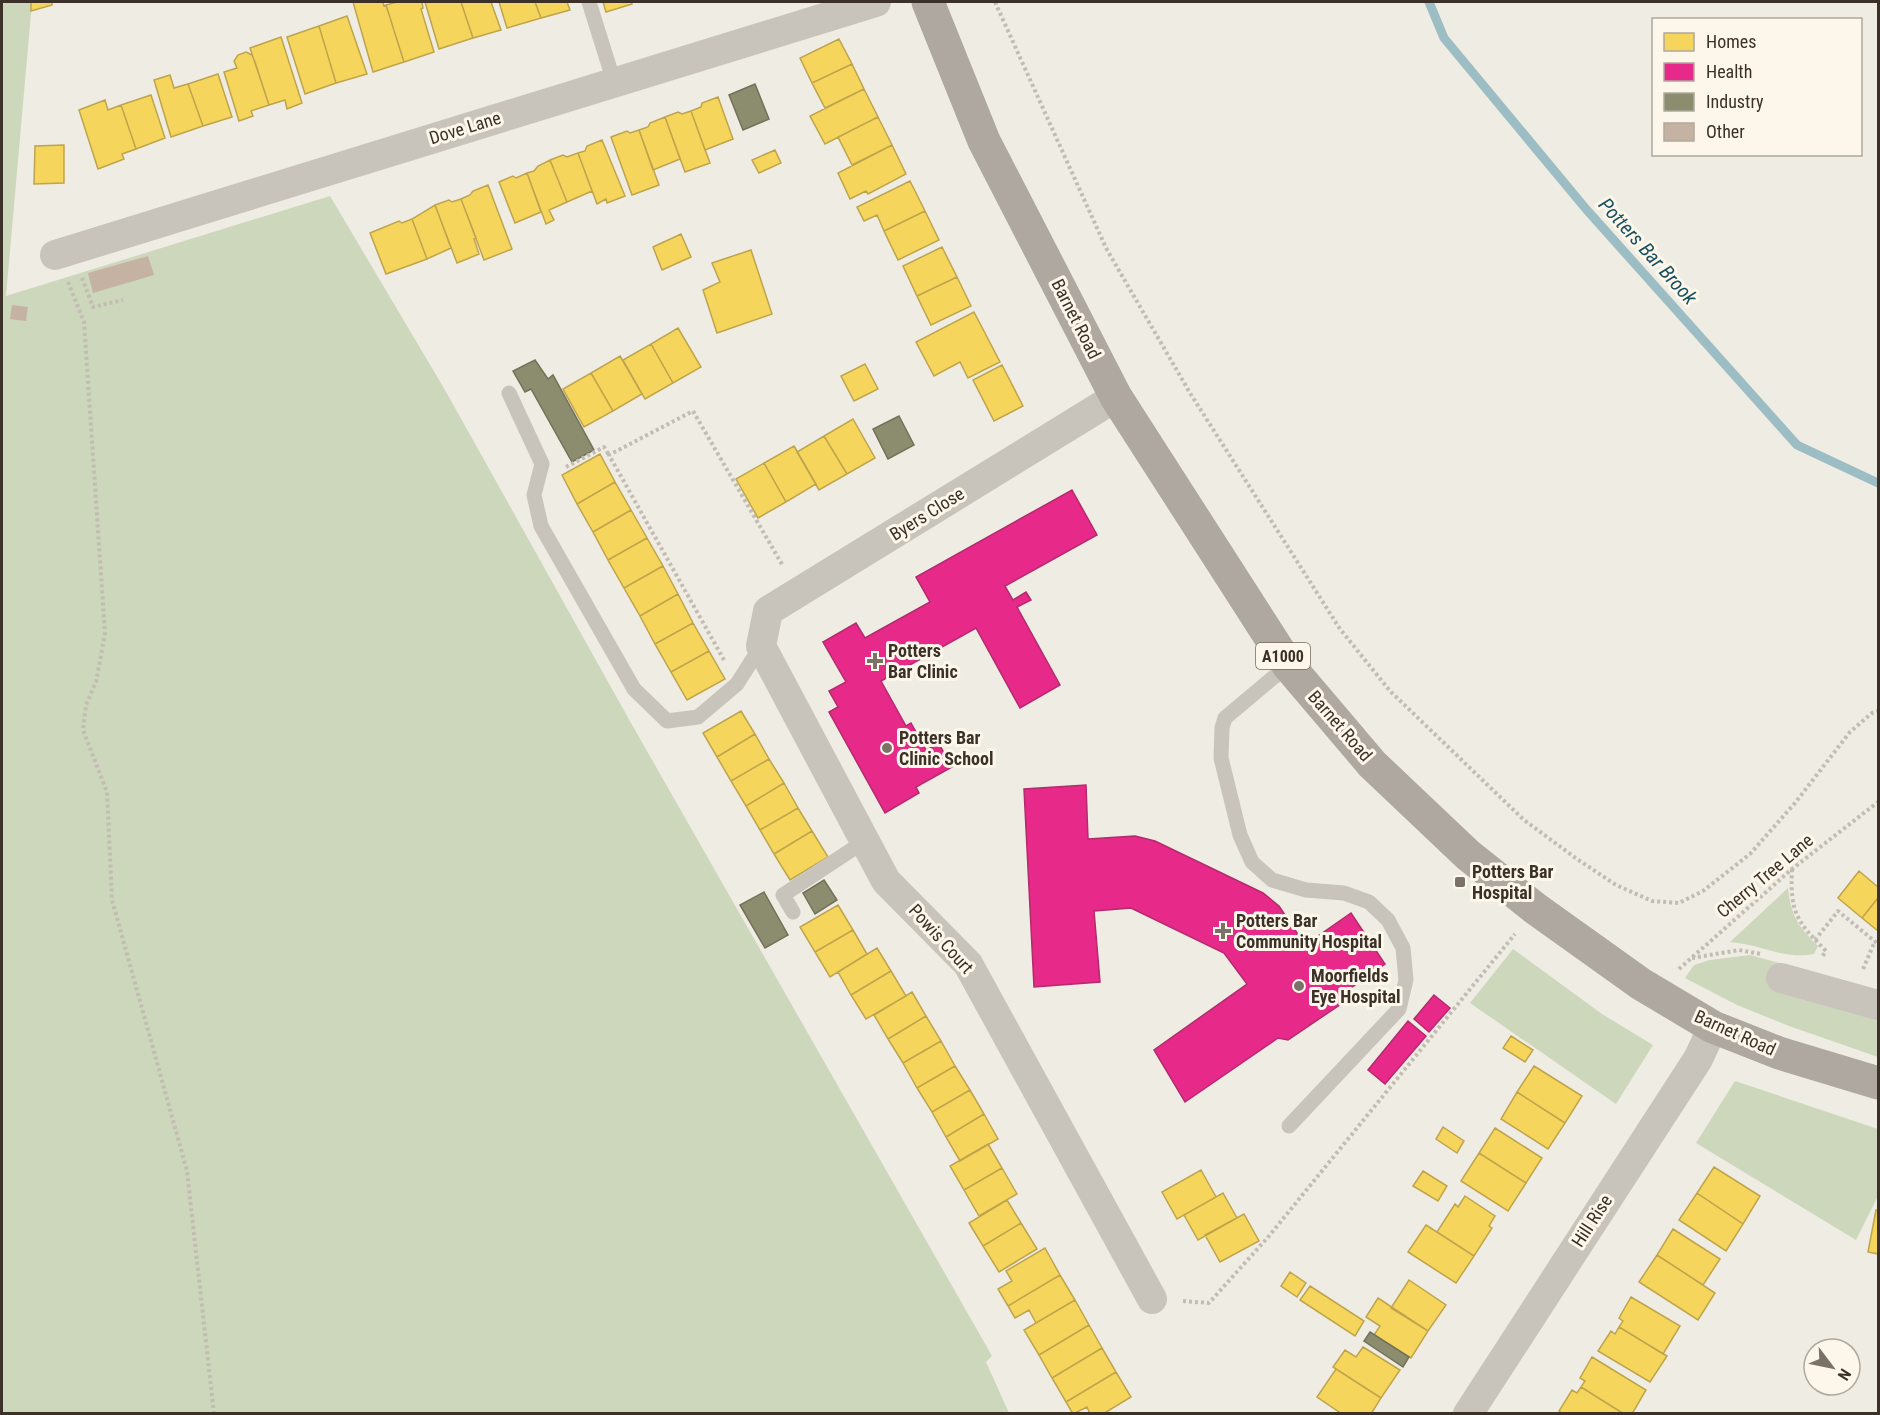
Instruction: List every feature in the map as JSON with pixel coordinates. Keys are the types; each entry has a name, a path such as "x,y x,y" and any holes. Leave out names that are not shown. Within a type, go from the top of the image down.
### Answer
{"main road":[{"name":"Barnet Road","path":"927,2 984,141 1116,397 1288,665 1372,764 1468,855 1536,909 1641,984 1713,1027 1779,1053 1878,1083"}],"street":[{"name":"Dove Lane","path":"63,252 876,2"},
{"name":"Byers Close","path":"761,646 768,611 1116,397"},
{"name":"Powis Court","path":"761,646 886,881 968,964 1152,1299"},
{"path":"1774,967 1878,1005"},
{"name":"Hill Rise","path":"1468,1413 1698,1059 1713,1027"}],"lane":[{"path":"589,2 614,82"},
{"path":"508,393 542,464 534,495 541,526 634,689 667,721 698,717 737,684 761,646"},
{"path":"1288,665 1225,718 1222,728 1221,758 1240,835 1252,862 1272,880 1306,890 1344,893 1369,902 1388,920 1403,948 1406,980 1399,1009 1289,1126"},
{"path":"793,912 783,895 865,841"}],"path":[{"path":"995,2 1106,248 1190,393 1340,629 1390,691 1524,820 1617,885 1652,902 1679,903 1703,891 1750,854 1795,803 1850,732 1878,711"},
{"path":"63,252 80,273 93,307 123,300"},
{"path":"63,252 65,274 84,322 105,634 96,682 86,705 83,730 107,792 112,900 188,1171 214,1413"},
{"path":"609,455 693,411 798,593"},
{"path":"542,464 566,468 604,447 737,684"},
{"name":"Cherry Tree Lane","path":"1673,975 1792,869 1878,802"},
{"path":"1792,869 1793,909 1800,923 1826,951 1816,962"},
{"path":"1152,1299 1209,1303 1269,1236 1536,909"},
{"path":"1815,940 1838,911 1877,943 1861,973"},
{"path":"1691,958 1739,950 1774,967"}],"green space":[{"path":"2,2 32,2 6,296 330,196 445,390 631,723 992,1356 986,1362 1009,1413 2,1413"},
{"path":"1788,888 1791,906 1797,920 1818,946 1814,954 1793,955 1730,942"},
{"path":"1513,949 1602,1014 1653,1045 1616,1104 1470,1003"},
{"path":"1750,955 1783,964 1878,1016 1878,1057 1737,1005 1685,978 1694,965 1710,960"},
{"path":"1735,1081 1878,1129 1878,1196 1856,1240 1696,1143"}],"building: Homes":[{"path":"31,2 52,2 52,5 31,11"},
{"path":"353,2 383,2 384,6 386,5 404,62 373,72"},
{"path":"397,2 422,2 423,8 421,9 434,52 404,62 386,5"},
{"path":"425,2 461,2 473,38 439,49"},
{"path":"461,2 491,2 501,30 473,38"},
{"path":"499,2 535,2 541,18 507,28"},
{"path":"535,2 567,2 570,10 541,18"},
{"path":"603,2 631,2 632,4 606,12"},
{"path":"347,16 367,74 336,83 319,26"},
{"path":"319,26 336,83 305,94 287,37"},
{"path":"281,37 302,103 287,109 285,100 269,105 250,48"},
{"path":"839,39 852,64 812,83 800,58"},
{"path":"246,52 252,55 269,105 251,111 253,116 239,121 224,72 237,68 234,61 238,55"},
{"path":"852,64 864,89 825,108 812,83"},
{"path":"218,74 232,117 203,126 188,84"},
{"path":"170,75 174,88 188,84 203,126 171,137 154,80"},
{"path":"864,89 878,117 825,144 810,116"},
{"path":"151,95 165,138 136,149 121,105"},
{"path":"718,97 733,139 705,150 691,111 701,107 702,103"},
{"path":"105,100 108,110 121,105 136,149 122,154 124,159 98,169 79,110"},
{"path":"691,111 710,163 685,172 665,117 678,112 682,114"},
{"path":"665,117 680,159 653,170 639,130"},
{"path":"878,117 892,145 852,165 838,137"},
{"path":"639,130 659,185 632,195 611,137 627,131 630,133"},
{"path":"602,140 625,196 607,203 606,199 597,204 578,153 585,151 587,146"},
{"path":"64,145 64,183 34,184 35,146"},
{"path":"892,145 906,174 868,194 866,191 850,199 838,173"},
{"path":"775,150 781,163 759,173 752,160"},
{"path":"578,153 592,191 567,202 550,160"},
{"path":"550,160 567,202 549,210 554,220 546,224 527,173"},
{"path":"527,173 541,212 515,223 499,182"},
{"path":"910,181 925,211 884,231 877,215 864,221 857,207"},
{"path":"488,185 512,249 484,260 461,199"},
{"path":"461,199 476,238 474,239 479,254 457,263 435,205"},
{"path":"435,205 451,248 427,259 412,219"},
{"path":"925,211 939,240 898,260 884,231"},
{"path":"412,219 427,259 386,274 370,233 399,221 402,223"},
{"path":"681,234 691,257 662,270 653,247"},
{"path":"942,247 957,277 917,296 903,266"},
{"path":"751,250 772,314 717,333 703,290 720,282 712,263"},
{"path":"957,277 971,306 931,325 917,296"},
{"path":"974,312 1000,362 968,378 960,362 934,376 916,342"},
{"path":"678,328 701,367 673,383 651,344"},
{"path":"651,344 673,383 645,399 623,360"},
{"path":"620,356 642,394 613,411 591,373"},
{"path":"865,364 878,389 854,401 841,376"},
{"path":"1002,365 1023,406 994,421 973,380"},
{"path":"591,373 613,411 584,427 563,389"},
{"path":"853,419 875,458 847,474 824,436"},
{"path":"824,436 847,474 819,490 797,452"},
{"path":"794,446 816,484 786,502 764,463"},
{"path":"600,454 615,482 577,504 562,475"},
{"path":"764,463 786,502 758,518 736,479"},
{"path":"615,482 631,510 593,532 577,504"},
{"path":"631,510 647,538 608,560 593,532"},
{"path":"647,538 663,566 624,588 608,560"},
{"path":"663,566 678,594 640,616 624,588"},
{"path":"678,594 693,623 655,644 640,616"},
{"path":"693,623 709,651 671,672 655,644"},
{"path":"709,651 725,679 687,700 671,672"},
{"path":"741,711 755,734 717,757 703,733"},
{"path":"755,734 769,759 731,781 717,757"},
{"path":"769,759 784,783 746,806 731,781"},
{"path":"784,783 798,808 760,830 746,806"},
{"path":"798,808 812,831 774,854 760,830"},
{"path":"812,831 828,857 790,880 774,854"},
{"path":"1859,871 1878,887 1878,898 1862,918 1838,898"},
{"path":"1878,898 1878,931 1862,918"},
{"path":"838,905 853,930 815,952 800,927"},
{"path":"853,930 867,954 830,977 815,952"},
{"path":"877,948 891,971 851,995 838,972"},
{"path":"891,971 906,996 866,1019 851,995"},
{"path":"912,992 926,1016 888,1039 874,1015"},
{"path":"926,1016 941,1041 903,1063 888,1039"},
{"path":"1511,1036 1533,1050 1525,1062 1503,1048"},
{"path":"941,1041 955,1066 917,1088 903,1063"},
{"path":"955,1066 970,1090 932,1112 917,1088"},
{"path":"1534,1066 1582,1096 1565,1123 1517,1092"},
{"path":"970,1090 984,1114 946,1137 932,1112"},
{"path":"1517,1092 1565,1123 1548,1149 1501,1119"},
{"path":"984,1114 998,1139 960,1161 946,1137"},
{"path":"1443,1127 1464,1141 1457,1153 1436,1139"},
{"path":"1495,1128 1542,1158 1526,1183 1479,1153"},
{"path":"988,1144 1002,1168 964,1190 950,1166"},
{"path":"1479,1153 1526,1183 1508,1211 1461,1181"},
{"path":"1714,1167 1760,1196 1743,1224 1697,1193"},
{"path":"1002,1168 1017,1194 979,1216 964,1190"},
{"path":"1201,1170 1216,1197 1177,1219 1162,1192"},
{"path":"1423,1171 1447,1186 1438,1201 1413,1186"},
{"path":"1223,1193 1237,1218 1198,1240 1184,1215"},
{"path":"1697,1193 1743,1224 1726,1251 1679,1220"},
{"path":"1465,1196 1495,1216 1489,1226 1492,1228 1474,1256 1437,1232 1455,1204 1458,1207"},
{"path":"1007,1200 1021,1223 983,1246 969,1223"},
{"path":"1876,1210 1878,1210 1878,1254 1868,1252"},
{"path":"1244,1214 1259,1241 1220,1262 1205,1235"},
{"path":"1021,1223 1037,1249 999,1272 983,1246"},
{"path":"1426,1225 1474,1256 1456,1283 1408,1252"},
{"path":"1673,1229 1720,1259 1703,1285 1657,1255"},
{"path":"1045,1248 1060,1275 1008,1306 998,1289 1012,1281 1006,1271"},
{"path":"1657,1255 1715,1293 1698,1320 1639,1282"},
{"path":"1290,1272 1306,1283 1297,1297 1281,1286"},
{"path":"1060,1275 1075,1300 1036,1323 1029,1310 1015,1318 1008,1306"},
{"path":"1409,1280 1446,1305 1428,1331 1391,1308"},
{"path":"1310,1286 1364,1321 1355,1336 1300,1300"},
{"path":"1631,1297 1680,1326 1663,1354 1619,1327 1623,1321 1619,1318"},
{"path":"1378,1298 1428,1331 1411,1358 1374,1335 1380,1326 1366,1317"},
{"path":"1075,1300 1089,1325 1039,1355 1024,1330"},
{"path":"1089,1325 1102,1348 1052,1378 1039,1355"},
{"path":"1619,1327 1667,1356 1650,1382 1598,1351 1611,1331 1615,1334"},
{"path":"1363,1347 1400,1370 1381,1398 1333,1367 1345,1350 1356,1357"},
{"path":"1102,1348 1116,1372 1066,1402 1052,1378"},
{"path":"1592,1357 1646,1390 1632,1414 1624,1414 1581,1387 1585,1381 1580,1378"},
{"path":"1336,1369 1381,1398 1371,1414 1342,1414 1317,1397"},
{"path":"1116,1372 1131,1397 1103,1414 1090,1414 1087,1407 1073,1414 1066,1402"},
{"path":"1581,1387 1624,1414 1563,1414 1559,1411 1572,1390 1577,1393"}],"building: Health":[{"name":"Potters Bar Clinic","path":"1072,490 1097,535 1005,586 1013,600 1026,592 1031,600 1017,607 1060,685 1020,708 976,628 881,681 906,726 911,723 926,750 939,744 952,767 916,787 919,793 885,813 829,712 838,707 829,691 846,682 823,642 856,623 865,638 930,602 916,577"},
{"path":"1086,785 1088,839 1135,836 1155,841 1263,893 1279,906 1305,945 1351,913 1385,964 1341,995 1341,1004 1288,1040 1278,1038 1185,1102 1154,1050 1247,984 1224,953 1131,908 1094,911 1100,982 1034,987 1024,789"},
{"path":"1434,995 1450,1008 1429,1032 1414,1019"},
{"path":"1408,1021 1426,1036 1385,1084 1368,1070"}],"building: Industry":[{"path":"755,84 769,119 743,130 729,95"},
{"path":"535,360 548,379 553,375 594,450 572,462 531,389 525,392 513,371"},
{"path":"899,416 914,445 888,459 873,429"},
{"path":"824,880 837,900 815,914 803,893"},
{"path":"764,892 788,935 765,948 740,905"},
{"path":"1370,1332 1409,1357 1403,1367 1364,1341"}],"building: Other":[{"path":"148,256 154,275 93,293 88,273"},
{"path":"12,305 28,307 26,321 10,319"}],"waterway":[{"name":"Potters Bar Brook","path":"1429,2 1444,38 1586,209 1797,445 1878,483"}],"place":[{"name":"Potters Bar Clinic","path":"875,661"},
{"name":"Potters Bar Clinic School","path":"887,748"},
{"name":"Potters Bar Hospital","path":"1460,882"},
{"name":"Potters Bar Community Hospital","path":"1223,931"},
{"name":"Moorfields Eye Hospital","path":"1299,986"}]}
